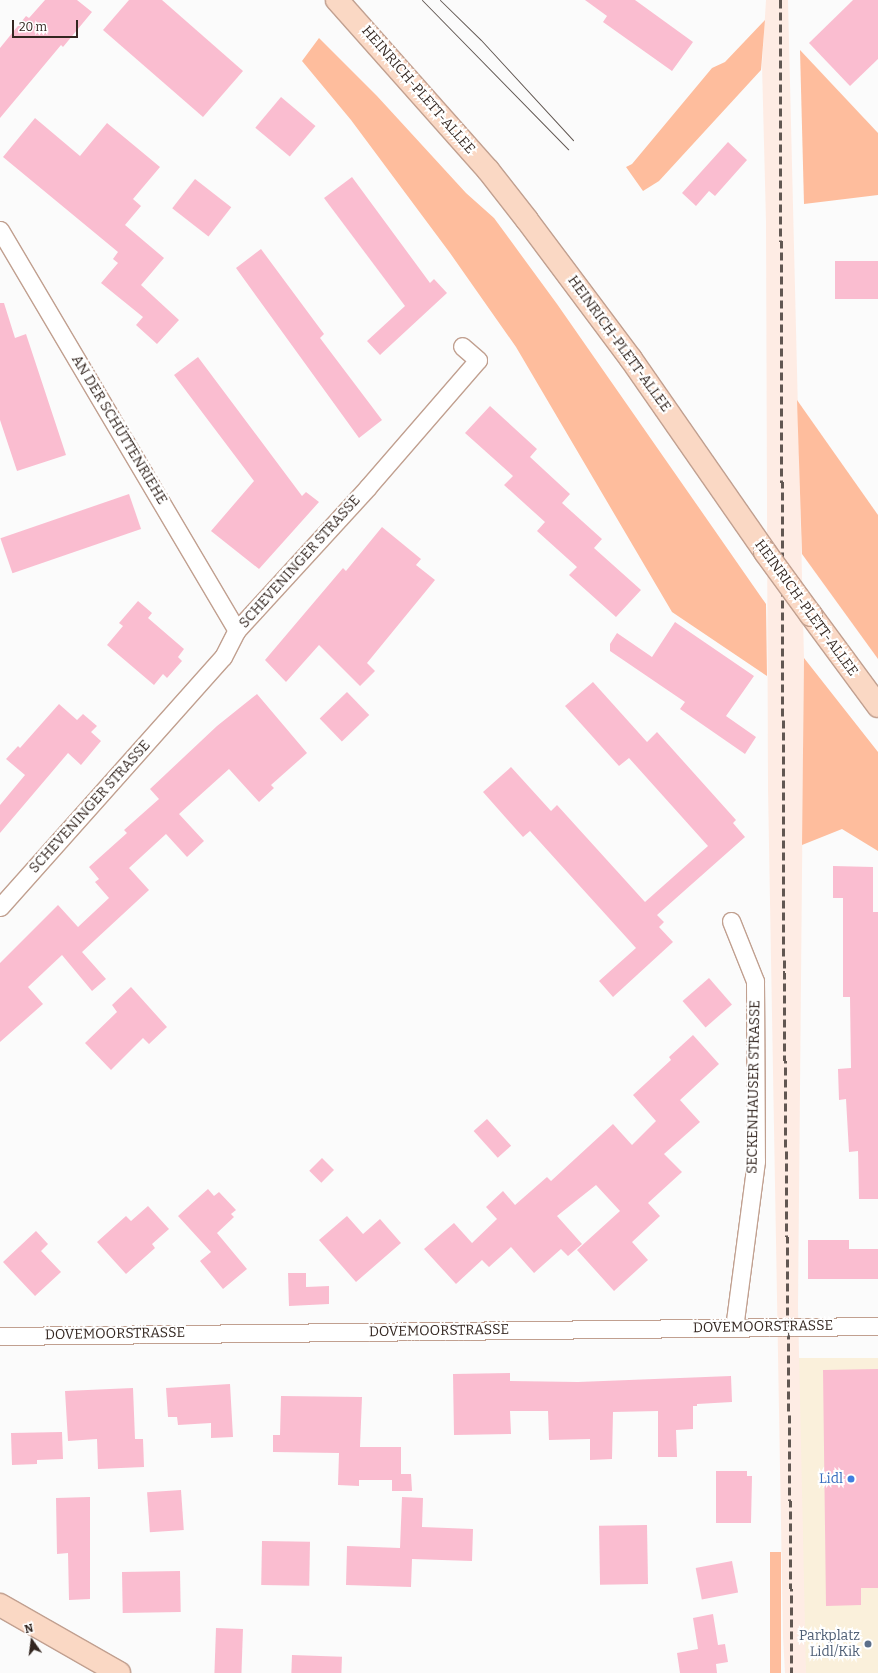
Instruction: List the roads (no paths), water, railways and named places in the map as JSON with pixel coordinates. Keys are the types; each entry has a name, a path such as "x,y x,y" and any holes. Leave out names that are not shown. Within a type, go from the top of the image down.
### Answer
{"main road":[{"name":"HEINRICH-PLETT-ALLEE","path":"337,0 483,164 527,220 631,359 765,552 878,706"},
{"path":"0,1605 119,1673"}],"street":[{"name":"AN DER SCHÜTTENRIEHE","path":"0,230 237,630"},
{"name":"SCHEVENINGER STRASSE","path":"0,907 223,657 237,630 367,488 478,360 462,346"},
{"name":"SECKENHAUSER STRASSE","path":"731,921 755,981 756,1161 734,1328"},
{"name":"DOVEMOORSTRASSE","path":"0,1336 878,1326"}],"tram line":[{"path":"422,0 568,149"},
{"path":"440,0 481,40 573,140"}],"railway":[{"path":"780,0 784,971 792,1673"}],"place":[{"name":"Lidl","path":"851,1479"},
{"name":"Parkplatz Lidl/Kik","path":"868,1644"}]}
